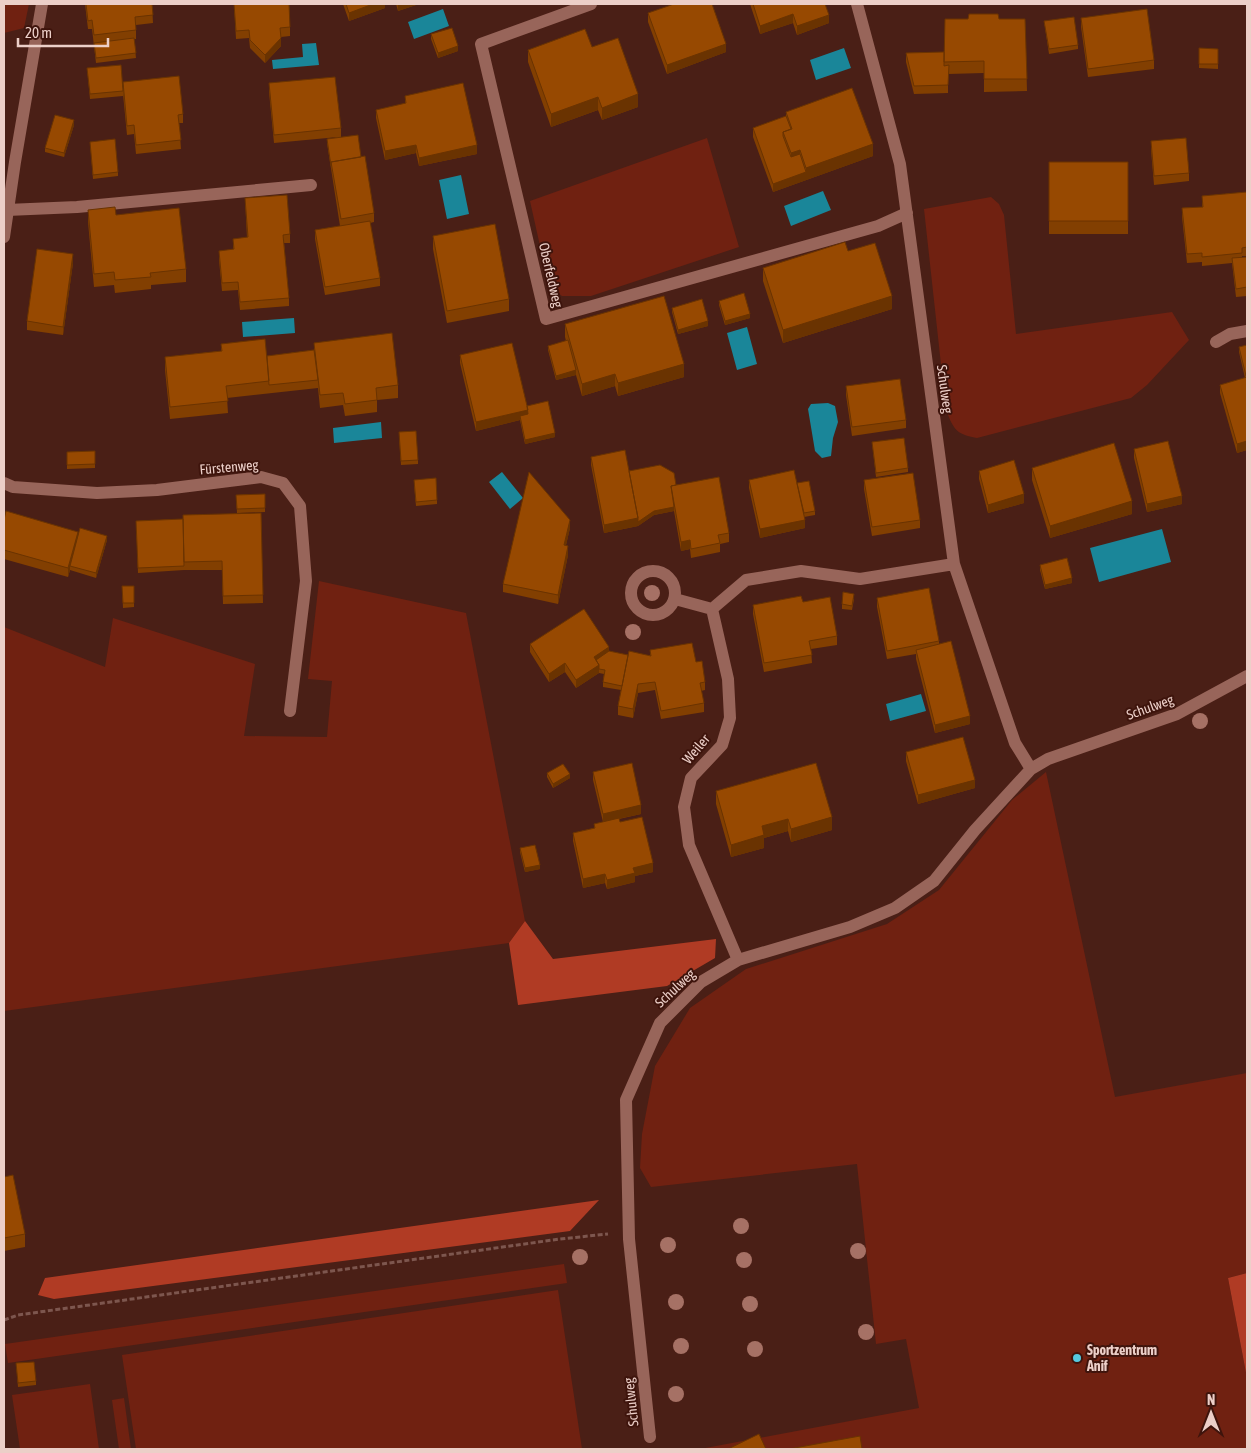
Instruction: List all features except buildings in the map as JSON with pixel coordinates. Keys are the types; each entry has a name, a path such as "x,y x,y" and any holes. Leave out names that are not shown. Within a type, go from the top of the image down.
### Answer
{"street":[{"path":"4,237 42,4"},
{"name":"Oberfeldweg","path":"591,4 481,44 546,319 878,226 907,214"},
{"name":"Schulweg","path":"857,4 900,164 954,564 1015,743 1031,769"},
{"path":"8,210 77,208 312,185"},
{"path":"1216,342 1230,334 1247,331"},
{"name":"Fürstenweg","path":"4,484 13,487 97,493 157,490 262,477 283,483 300,506 306,580 290,711"},
{"path":"675,599 712,609 746,580 801,571 860,579 954,564"},
{"name":"Weiler","path":"712,609 728,679 730,718 722,745 691,778 684,807 689,845 738,960"},
{"name":"Schulweg","path":"650,1437 629,1232 626,1100 660,1023 701,982 738,960 850,927 895,908 934,880 975,830 1031,769 1048,759 1177,714 1247,676"}],"path":[{"path":"4,1320 18,1315 560,1239 629,1232"}],"shaded area":[{"path":"4,4 29,4 24,28 4,33"},
{"path":"707,138 739,247 591,296 562,296 549,286 530,201"},
{"path":"991,197 999,204 1004,215 1016,334 1172,312 1189,340 1147,385 1131,398 977,438 964,435 954,427 946,410 924,209"},
{"path":"319,581 466,613 525,921 509,943 4,1011 4,627 105,667 113,618 255,664 244,736 327,737 332,681 308,679"},
{"path":"1046,772 1115,1097 1247,1073 1247,1273 1228,1278 1247,1378 1247,1449 700,1449 919,1408 906,1339 876,1344 857,1164 651,1187 640,1168 642,1134 655,1066 690,1008 746,969 887,924 939,890 1012,800"},
{"path":"525,921 553,959 716,939 715,958 667,986 518,1005 509,943"},
{"path":"599,1200 570,1231 54,1299 38,1295 45,1278"},
{"path":"564,1264 567,1283 8,1363 5,1344"},
{"path":"1247,1273 1247,1378 1228,1278"},
{"path":"558,1290 582,1449 136,1449 122,1355"},
{"path":"90,1384 99,1449 20,1449 12,1395"},
{"path":"124,1398 131,1449 119,1449 112,1400"}],"water":[{"path":"443,9 449,26 414,39 408,22"},
{"path":"316,43 319,65 273,69 272,60 303,57 302,44"},
{"path":"844,48 851,68 816,80 810,60"},
{"path":"461,175 469,214 447,219 439,180"},
{"path":"823,191 831,210 791,226 784,206"},
{"path":"294,318 295,333 243,337 242,322"},
{"path":"747,327 757,364 737,370 727,333"},
{"path":"828,403 835,406 838,422 833,438 831,456 822,458 815,451 808,409 811,404"},
{"path":"381,422 382,438 334,443 333,428"},
{"path":"502,472 523,498 510,509 489,482"},
{"path":"1162,529 1171,562 1099,582 1090,548"},
{"path":"921,694 926,711 890,721 886,704"}],"place":[{"name":"Sportzentrum Anif","path":"1077,1358"}]}
